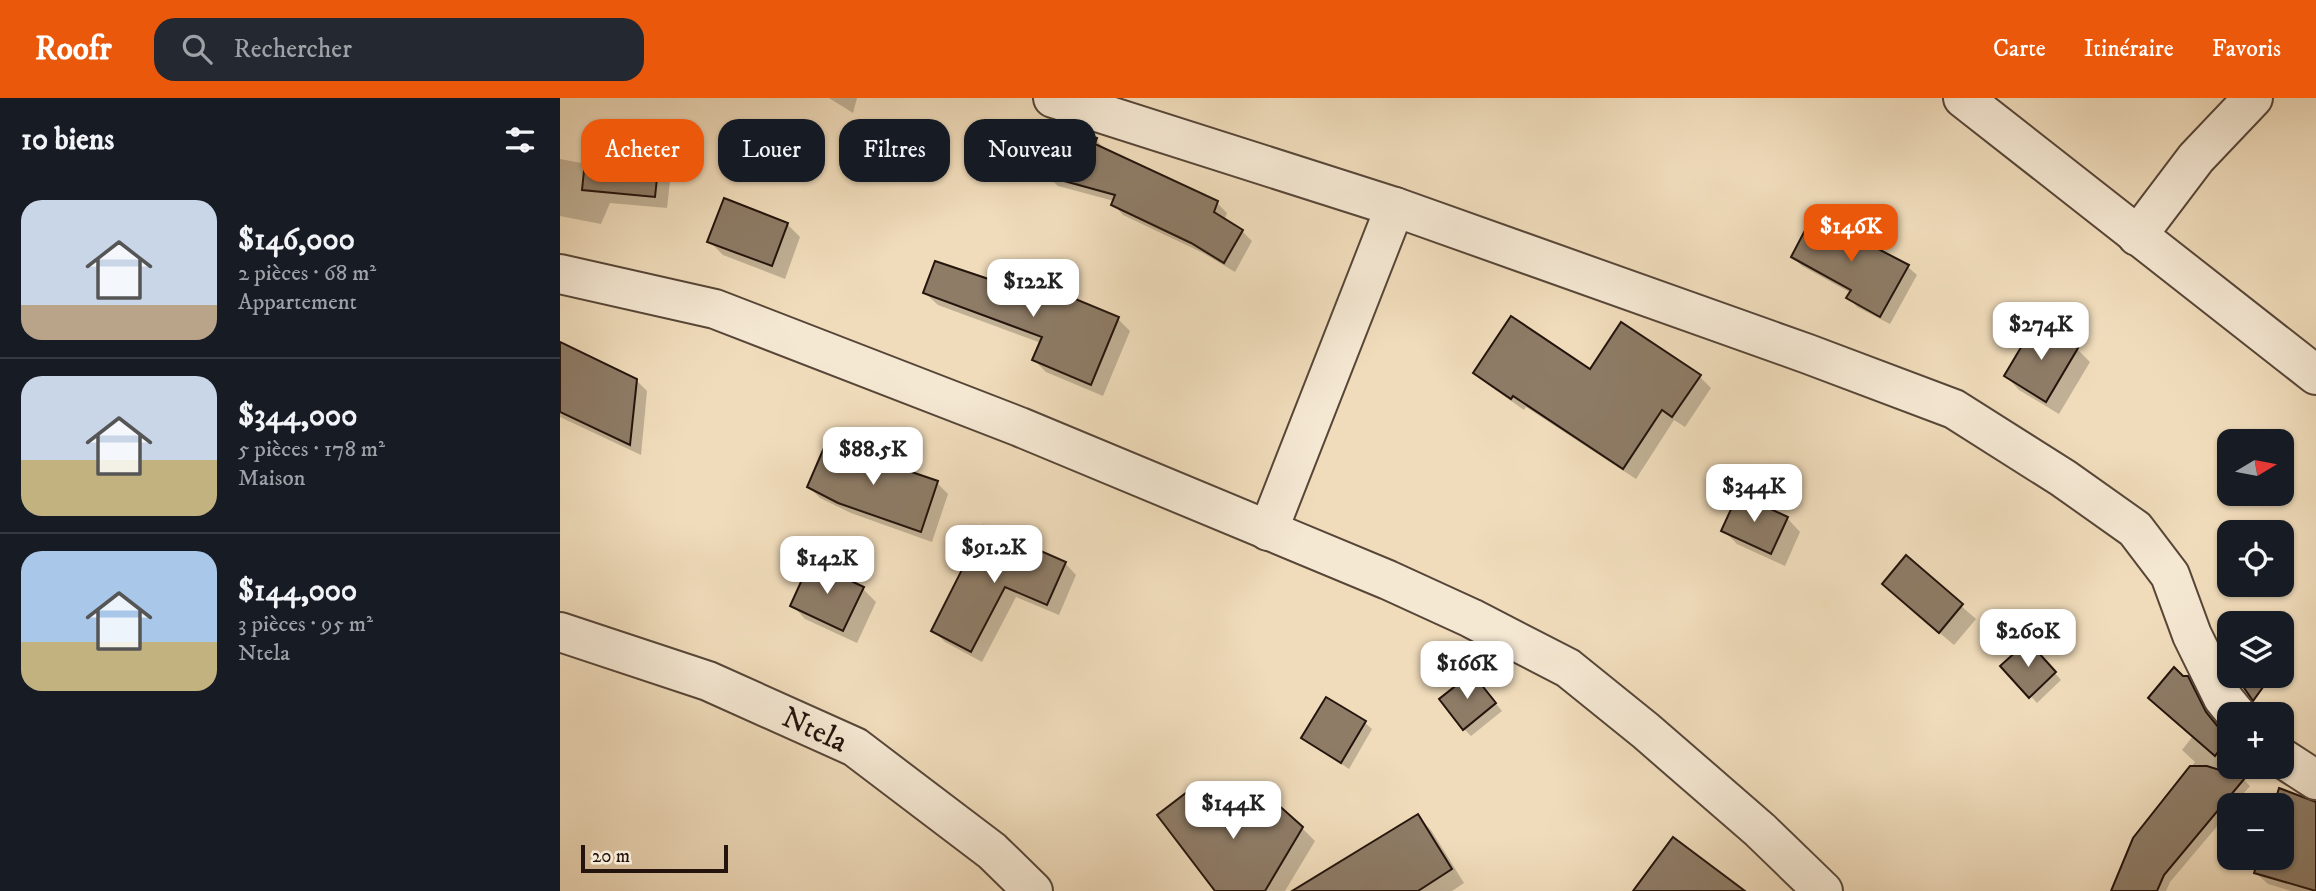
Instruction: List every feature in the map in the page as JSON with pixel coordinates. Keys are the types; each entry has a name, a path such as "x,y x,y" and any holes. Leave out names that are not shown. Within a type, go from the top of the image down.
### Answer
{"street":[{"path":"1053,98 1395,207 1954,409 2063,478 2134,529 2170,575 2192,635 2226,702"},
{"path":"1963,98 2316,375"},
{"path":"2137,236 2196,158 2253,98"},
{"path":"1268,531 1395,207"},
{"path":"560,274 715,309 1020,427 1447,607 1568,668 1646,731 1760,830 1823,891"},
{"name":"Ntela","path":"560,632 708,681 855,747 992,850 1032,891"},
{"path":"2294,766 2316,780"}],"building":[{"path":"1096,144 1218,201 1214,212 1243,230 1224,263 1191,243 1111,205 1115,195 1068,182 1096,182"},
{"path":"583,182 657,182 655,197 582,190"},
{"path":"724,198 788,223 772,266 707,242"},
{"path":"1813,215 1909,265 1880,317 1846,298 1851,290 1791,257"},
{"path":"935,261 1057,302 1061,293 1119,317 1091,385 1032,360 1042,337 923,293"},
{"path":"1511,316 1590,369 1621,322 1701,375 1672,417 1662,410 1623,469 1513,396 1511,399 1473,373"},
{"path":"2036,322 2078,348 2046,402 2004,376"},
{"path":"560,342 637,379 630,445 560,412"},
{"path":"826,443 938,481 921,532 838,503 807,487"},
{"path":"1738,494 1788,517 1771,554 1721,531"},
{"path":"984,526 1066,562 1047,605 1005,587 971,652 931,631"},
{"path":"1906,555 1963,604 1939,633 1882,584"},
{"path":"810,562 864,587 843,631 790,606"},
{"path":"2028,641 2056,672 2029,698 2000,666"},
{"path":"2174,667 2183,676 2188,676 2206,712 2217,726 2215,756 2148,698"},
{"path":"1472,673 1496,703 1463,730 1439,699"},
{"path":"2244,688 2262,688 2253,701"},
{"path":"1326,697 1366,721 1341,763 1301,738"},
{"path":"2190,766 2217,769 2217,779 2244,779 2232,793 2217,793 2217,812 2164,875 2157,891 2111,891 2133,838"},
{"path":"1195,786 1230,832 1265,793 1303,827 1265,891 1215,891 1157,815"},
{"path":"2279,788 2292,793 2278,793"},
{"path":"2294,794 2316,802 2316,891 2254,873 2255,870 2294,870"},
{"path":"1418,814 1452,869 1418,891 1292,891"},
{"path":"1673,837 1745,891 1633,891"}]}
